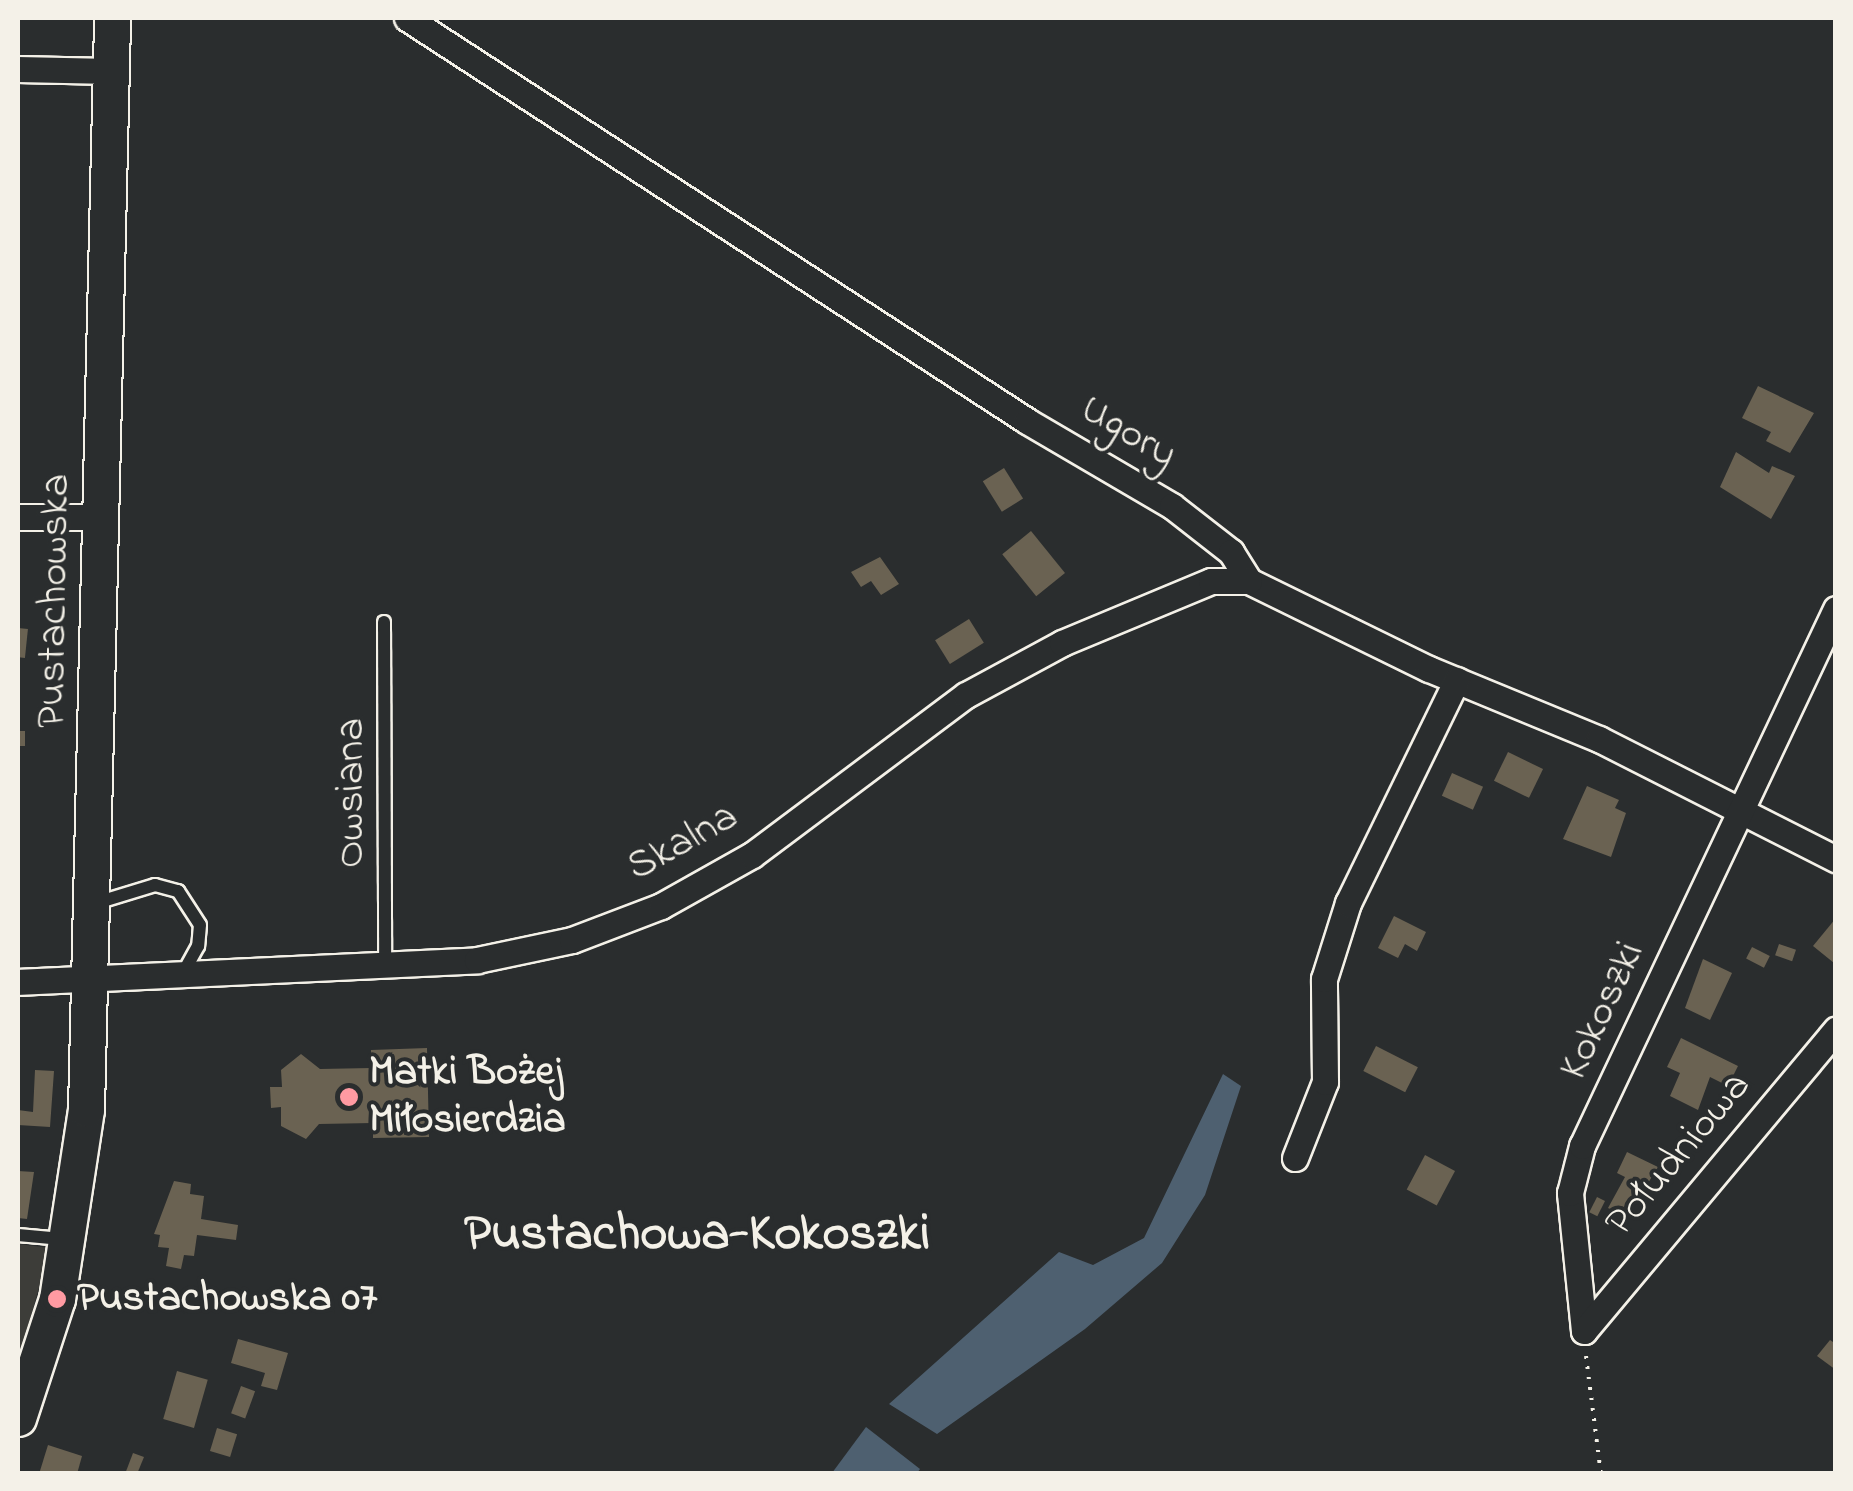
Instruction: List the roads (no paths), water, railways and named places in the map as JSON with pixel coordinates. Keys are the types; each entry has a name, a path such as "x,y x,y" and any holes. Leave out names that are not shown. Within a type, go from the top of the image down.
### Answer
{"street":[{"name":"Pustachowska","path":"19,1409 69,1240 86,1109 112,18"},
{"name":"Ugory","path":"407,18 1027,420 1172,506 1231,552 1249,581 1743,809 1836,859"},
{"path":"18,69 110,71"},
{"path":"18,518 103,517"},
{"name":"Skalna","path":"18,982 477,960 553,944 661,906 752,855 966,695 1143,607 1212,581 1249,581"},
{"name":"Kokoszki","path":"1584,1331 1570,1193 1582,1146 1836,609"},
{"path":"1294,1158 1325,1082 1324,979 1348,902 1457,680"},
{"name":"Południowa","path":"1584,1331 1836,1030"}],"lane":[{"name":"Owsiana","path":"384,622 385,964"},
{"path":"92,904 156,885 178,891 200,925 198,946 183,973"},
{"path":"18,1235 69,1240"}],"water":[{"path":"1223,1074 1241,1086 1205,1195 1162,1263 1085,1329 937,1434 889,1404 1059,1252 1093,1265 1144,1238"},
{"path":"866,1427 920,1469 917,1473 832,1473"}],"place":[{"name":"Matki Bożej Miłosierdzia","path":"349,1097"},
{"name":"Pustachowska 07","path":"57,1299"}],"district":[{"name":"Pustachowa-Kokoszki","path":"697,1236"}]}
